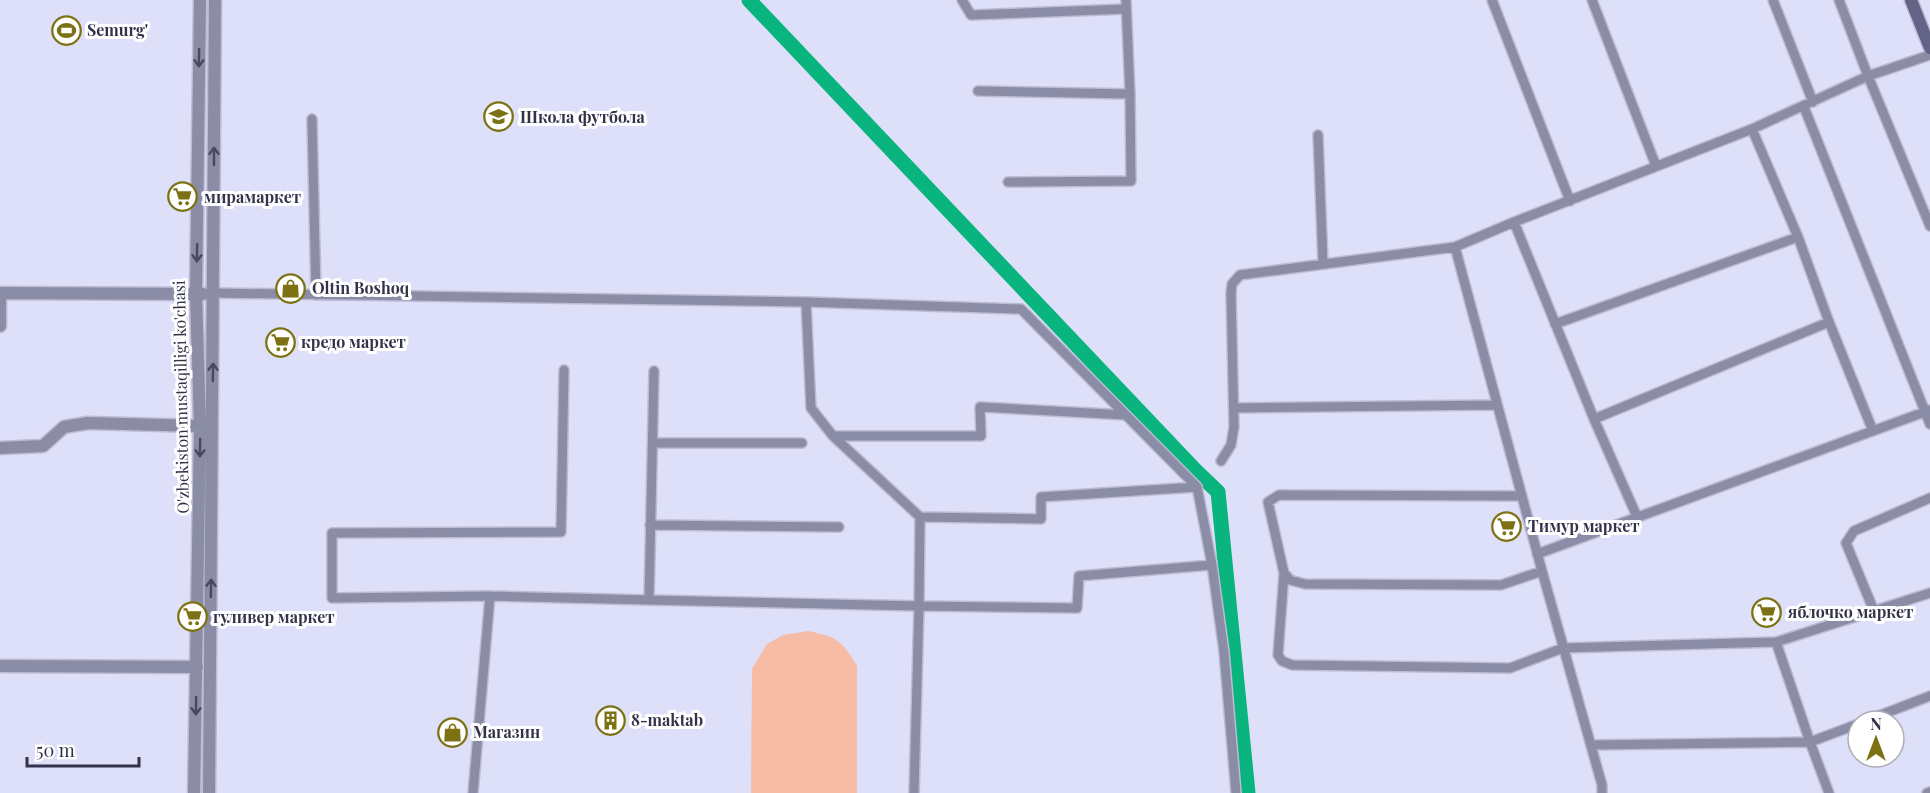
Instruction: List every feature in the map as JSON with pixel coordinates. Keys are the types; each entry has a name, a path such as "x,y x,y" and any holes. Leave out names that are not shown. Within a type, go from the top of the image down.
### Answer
{"main road":[{"path":"1911,0 1930,48"}],"street":[{"name":"O'zbekiston mustaqilligi ko'chasi","path":"194,793 200,426 196,294 200,0"},
{"name":"O'zbekiston mustaqilligi ko'chasi","path":"209,793 215,0"},
{"path":"0,326 0,293 214,293"},
{"path":"0,448 43,446 64,427 88,423 200,426"},
{"path":"0,666 197,667"}],"lane":[{"path":"962,0 971,15 1126,4 1131,94 1131,181 1008,182"},
{"path":"1492,0 1570,201"},
{"path":"1592,0 1656,166"},
{"path":"1773,0 1808,104 1927,411 1930,424"},
{"path":"1839,0 1930,226"},
{"path":"1221,461 1231,445 1234,427 1232,284 1240,274 1455,247 1752,129 1868,76 1930,55"},
{"path":"978,91 1131,94"},
{"path":"312,119 316,295"},
{"path":"1752,129 1798,237 1873,431"},
{"path":"1318,135 1323,264"},
{"path":"1514,222 1594,419 1638,519"},
{"path":"1555,324 1798,237"},
{"path":"1455,247 1537,554 1602,785 1602,793"},
{"path":"214,293 806,302 1022,309 1197,488 1212,565 1224,652 1236,793"},
{"path":"806,302 811,408 833,436 920,518 1041,519 1041,497 1197,488"},
{"path":"1594,419 1829,322"},
{"path":"564,370 561,532 332,533 332,598 490,596 1077,608 1079,576 1212,565"},
{"path":"650,600 654,371"},
{"path":"1234,408 1497,405"},
{"path":"833,436 981,436 980,407 1126,415"},
{"path":"1537,554 1638,519 1927,411"},
{"path":"652,443 802,443"},
{"path":"1522,496 1279,495 1268,502 1284,573 1278,655 1282,661 1292,665 1510,668 1563,648 1776,642 1930,593"},
{"path":"1874,611 1846,543 1854,531 1930,498"},
{"path":"914,793 920,518"},
{"path":"650,525 838,527"},
{"path":"1284,573 1290,579 1305,584 1501,585 1542,571"},
{"path":"473,793 490,596"},
{"path":"1776,642 1829,793"},
{"path":"1896,709 1930,696"},
{"path":"1591,745 1810,742 1846,728"}],"shaded area":[{"path":"808,631 826,635 837,641 847,650 857,666 857,793 751,793 752,669 767,644 783,635"}],"waterway":[{"path":"749,0 1218,492 1248,793"}],"place":[{"name":"Semurg'","path":"66,30"},
{"name":"Школа футбола","path":"499,117"},
{"name":"мирамаркет","path":"183,197"},
{"name":"Oltin Boshoq","path":"291,288"},
{"name":"кредо маркет","path":"280,342"},
{"name":"Тимур маркет","path":"1507,526"},
{"name":"яблочко маркет","path":"1767,612"},
{"name":"гуливер маркет","path":"192,617"},
{"name":"8-maktab","path":"610,720"},
{"name":"Магазин","path":"452,732"}]}
